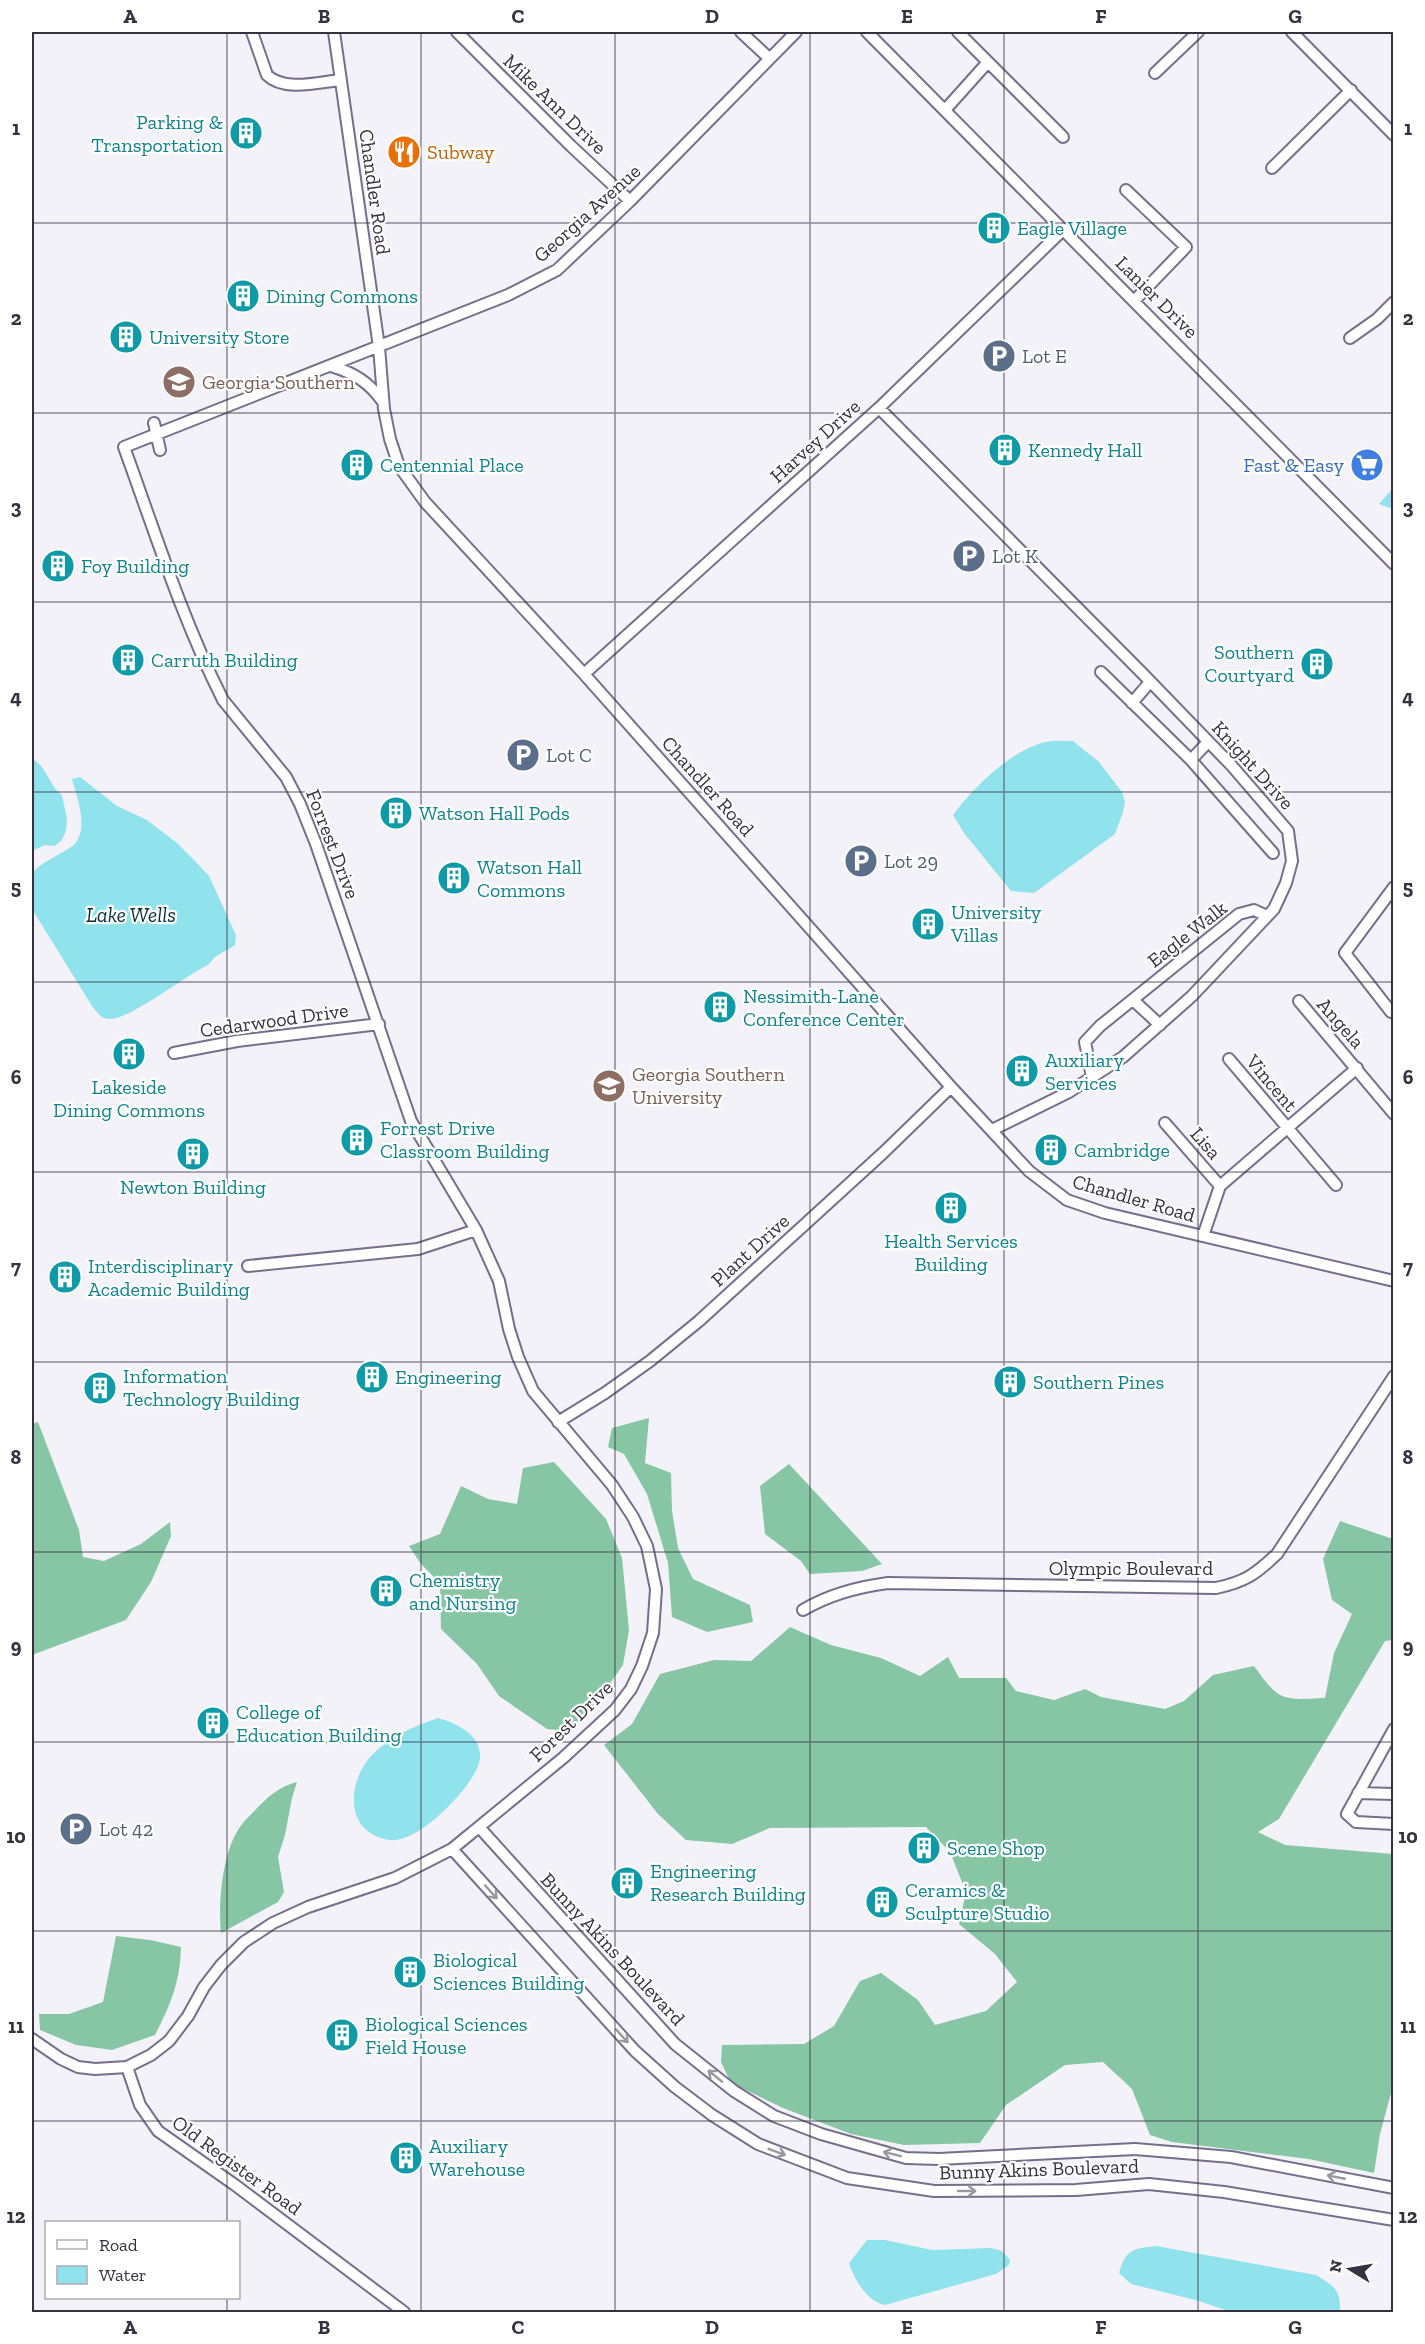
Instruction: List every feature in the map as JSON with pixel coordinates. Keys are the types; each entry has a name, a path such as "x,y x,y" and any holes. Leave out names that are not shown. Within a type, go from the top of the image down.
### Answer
{"street":[{"path":"252,32 263,66 272,80 293,84 340,80"},
{"name":"Chandler Road","path":"334,32 390,439 399,466 425,502 584,674 951,1087 1029,1171 1067,1200 1105,1213 1394,1281"},
{"name":"Mike Ann Drive","path":"457,32 630,201"},
{"path":"741,32 769,58"},
{"name":"Georgia Avenue","path":"124,447 155,429 331,366 508,295 557,270 630,201 796,32"},
{"name":"Lanier Drive","path":"867,32 1394,564"},
{"path":"958,32 1063,136"},
{"path":"1155,73 1198,32"},
{"path":"1292,32 1394,135"},
{"path":"945,110 988,62"},
{"path":"1272,168 1351,90"},
{"path":"1126,190 1186,246 1135,300"},
{"name":"Harvey Drive","path":"584,674 879,408 1064,229"},
{"path":"1350,338 1377,319 1394,302"},
{"path":"331,366 366,382 384,403"},
{"name":"Knight Drive","path":"879,408 1150,682 1288,831 1292,861 1286,883 1274,909 1192,996 1123,1057 1069,1092 992,1130"},
{"path":"155,429 160,450"},
{"name":"Forrest Drive","path":"124,447 200,654 223,700 286,777 300,804 316,844 411,1121 476,1230"},
{"path":"1101,672 1191,760 1273,853"},
{"path":"1132,703 1150,682"},
{"path":"1191,760 1208,742"},
{"path":"1393,1012 1345,953 1394,887"},
{"name":"Eagle Walk","path":"1092,1077 1085,1042 1100,1026 1239,914 1254,910 1267,915"},
{"path":"1133,1000 1160,1024"},
{"name":"Angela","path":"1299,1001 1394,1113"},
{"name":"Cedarwood Drive","path":"174,1053 237,1041 379,1024"},
{"name":"Vincent","path":"1229,1059 1336,1185"},
{"path":"1203,1236 1220,1186 1288,1130 1357,1068"},
{"name":"Plant Drive","path":"558,1422 651,1361 699,1321 883,1153 951,1087"},
{"name":"Lisa","path":"1165,1123 1220,1186"},
{"path":"248,1266 418,1249 476,1230"},
{"name":"Forest Drive","path":"128,2067 151,2055 169,2041 188,2016 204,1987 221,1965 244,1942 273,1923 308,1907 395,1878 452,1849 563,1758 615,1710 631,1689 642,1666 653,1633 656,1589 647,1546 633,1517 612,1485 533,1391 518,1358 509,1329 499,1281 476,1230"},
{"name":"Olympic Boulevard","path":"802,1610 819,1600 856,1587 888,1583 1216,1588 1238,1584 1255,1575 1277,1554 1394,1376"},
{"path":"1394,1729 1347,1814 1356,1822 1394,1824"},
{"path":"1358,1793 1394,1794"},
{"name":"Bunny Akins Boulevard","path":"479,1827 675,2044 734,2091 774,2116 821,2134 906,2158 960,2158 1135,2149 1231,2157 1394,2188"},
{"name":"Bunny Akins Boulevard","path":"452,1849 635,2050 675,2087 712,2115 758,2144 847,2178 934,2191 1076,2190 1149,2184 1224,2192 1393,2216"},
{"path":"32,2039 60,2059 78,2067 95,2069 128,2067"},
{"name":"Old Register Road","path":"128,2067 140,2105 158,2131 235,2185 404,2313"}],"green space":[{"path":"649,1418 645,1463 671,1473 672,1511 678,1548 693,1579 750,1605 753,1622 707,1632 672,1617 668,1563 647,1494 624,1454 608,1447 612,1428"},
{"path":"38,1422 79,1530 83,1557 104,1561 141,1544 170,1522 171,1536 151,1582 126,1620 32,1655 32,1424"},
{"path":"554,1462 606,1519 622,1558 629,1630 623,1665 588,1714 568,1731 547,1729 499,1696 477,1664 441,1629 440,1583 421,1564 409,1546 440,1534 461,1486 488,1499 517,1504 523,1468"},
{"path":"789,1464 882,1564 862,1571 810,1574 801,1561 765,1534 760,1486"},
{"path":"1340,1521 1393,1539 1393,1640 1385,1641 1279,1819 1258,1832 1285,1845 1393,1854 1394,2082 1380,2134 1374,2173 1309,2159 1172,2142 1150,2135 1132,2089 1103,2062 1065,2065 1006,2105 980,2143 904,2145 851,2134 783,2108 731,2083 721,2062 722,2045 804,2044 834,2026 860,1981 881,1973 918,2000 935,2025 986,2011 1017,1982 995,1954 959,1924 966,1892 950,1852 926,1827 770,1828 732,1844 686,1840 658,1814 604,1745 632,1724 660,1674 714,1660 751,1661 790,1627 831,1645 881,1658 920,1676 948,1657 959,1678 1006,1678 1016,1691 1054,1700 1085,1689 1101,1697 1165,1709 1184,1701 1213,1675 1254,1666 1270,1686 1283,1696 1299,1699 1325,1698 1334,1653 1352,1614 1332,1600 1323,1559"},
{"path":"297,1782 278,1857 284,1892 278,1902 221,1933 220,1907 223,1877 235,1835 244,1822 267,1799"},
{"path":"116,1936 181,1947 174,1992 155,2035 112,2050 76,2045 40,2030 39,2014 69,2014 103,2002"}],"water":[{"path":"1393,488 1393,509 1379,504"},
{"path":"1073,741 1099,762 1122,792 1125,802 1115,834 1034,893 1011,891 964,833 953,815 982,782 1019,753 1045,742"},
{"path":"32,759 37,762 62,795 67,819 66,831 62,840 55,846 45,845 32,851"},
{"name":"Lake Wells","path":"80,777 117,806 147,820 177,843 195,861 209,876 236,935 235,945 215,957 208,965 132,1012 110,1019 102,1017 92,1006 32,909 32,873 71,847 77,841 80,833 81,814 72,779"},
{"path":"438,1718 453,1723 474,1739 480,1754 474,1774 442,1812 415,1833 402,1839 390,1840 375,1836 358,1818 354,1806 357,1780 363,1767 378,1749 394,1738"},
{"path":"867,2240 885,2240 932,2250 991,2248 1002,2251 1010,2260 1009,2265 996,2274 885,2305 867,2295 854,2276 849,2263"},
{"path":"1156,2246 1316,2275 1335,2289 1339,2298 1340,2312 1231,2312 1199,2301 1131,2284 1119,2273 1124,2259 1131,2252"}],"place":[{"name":"Parking & Transportation","path":"246,133"},
{"name":"Subway","path":"404,152"},
{"name":"Eagle Village","path":"994,228"},
{"name":"Dining Commons","path":"243,296"},
{"name":"University Store","path":"126,337"},
{"name":"Lot E","path":"999,356"},
{"name":"Georgia Southern","path":"179,382"},
{"name":"Kennedy Hall","path":"1005,450"},
{"name":"Centennial Place","path":"357,465"},
{"name":"Fast & Easy","path":"1367,465"},
{"name":"Lot K","path":"969,556"},
{"name":"Foy Building","path":"58,566"},
{"name":"Carruth Building","path":"128,660"},
{"name":"Southern Courtyard","path":"1317,664"},
{"name":"Lot C","path":"523,755"},
{"name":"Watson Hall Pods","path":"396,813"},
{"name":"Lot 29","path":"861,861"},
{"name":"Watson Hall Commons","path":"454,878"},
{"name":"University Villas","path":"928,924"},
{"name":"Nessimith-Lane Conference Center","path":"720,1007"},
{"name":"Lakeside Dining Commons","path":"129,1054"},
{"name":"Auxiliary Services","path":"1022,1071"},
{"name":"Georgia Southern University","path":"609,1086"},
{"name":"Forrest Drive Classroom Building","path":"357,1140"},
{"name":"Cambridge","path":"1051,1150"},
{"name":"Newton Building","path":"193,1154"},
{"name":"Health Services Building","path":"951,1208"},
{"name":"Interdisciplinary Academic Building","path":"65,1277"},
{"name":"Engineering","path":"372,1377"},
{"name":"Southern Pines","path":"1010,1382"},
{"name":"Information Technology Building","path":"100,1388"},
{"name":"Chemistry and Nursing","path":"386,1591"},
{"name":"College of Education Building","path":"213,1723"},
{"name":"Lot 42","path":"76,1829"},
{"name":"Scene Shop","path":"924,1848"},
{"name":"Engineering Research Building","path":"627,1883"},
{"name":"Ceramics & Sculpture Studio","path":"882,1902"},
{"name":"Biological Sciences Building","path":"410,1972"},
{"name":"Biological Sciences Field House","path":"342,2035"},
{"name":"Auxiliary Warehouse","path":"406,2158"}]}
